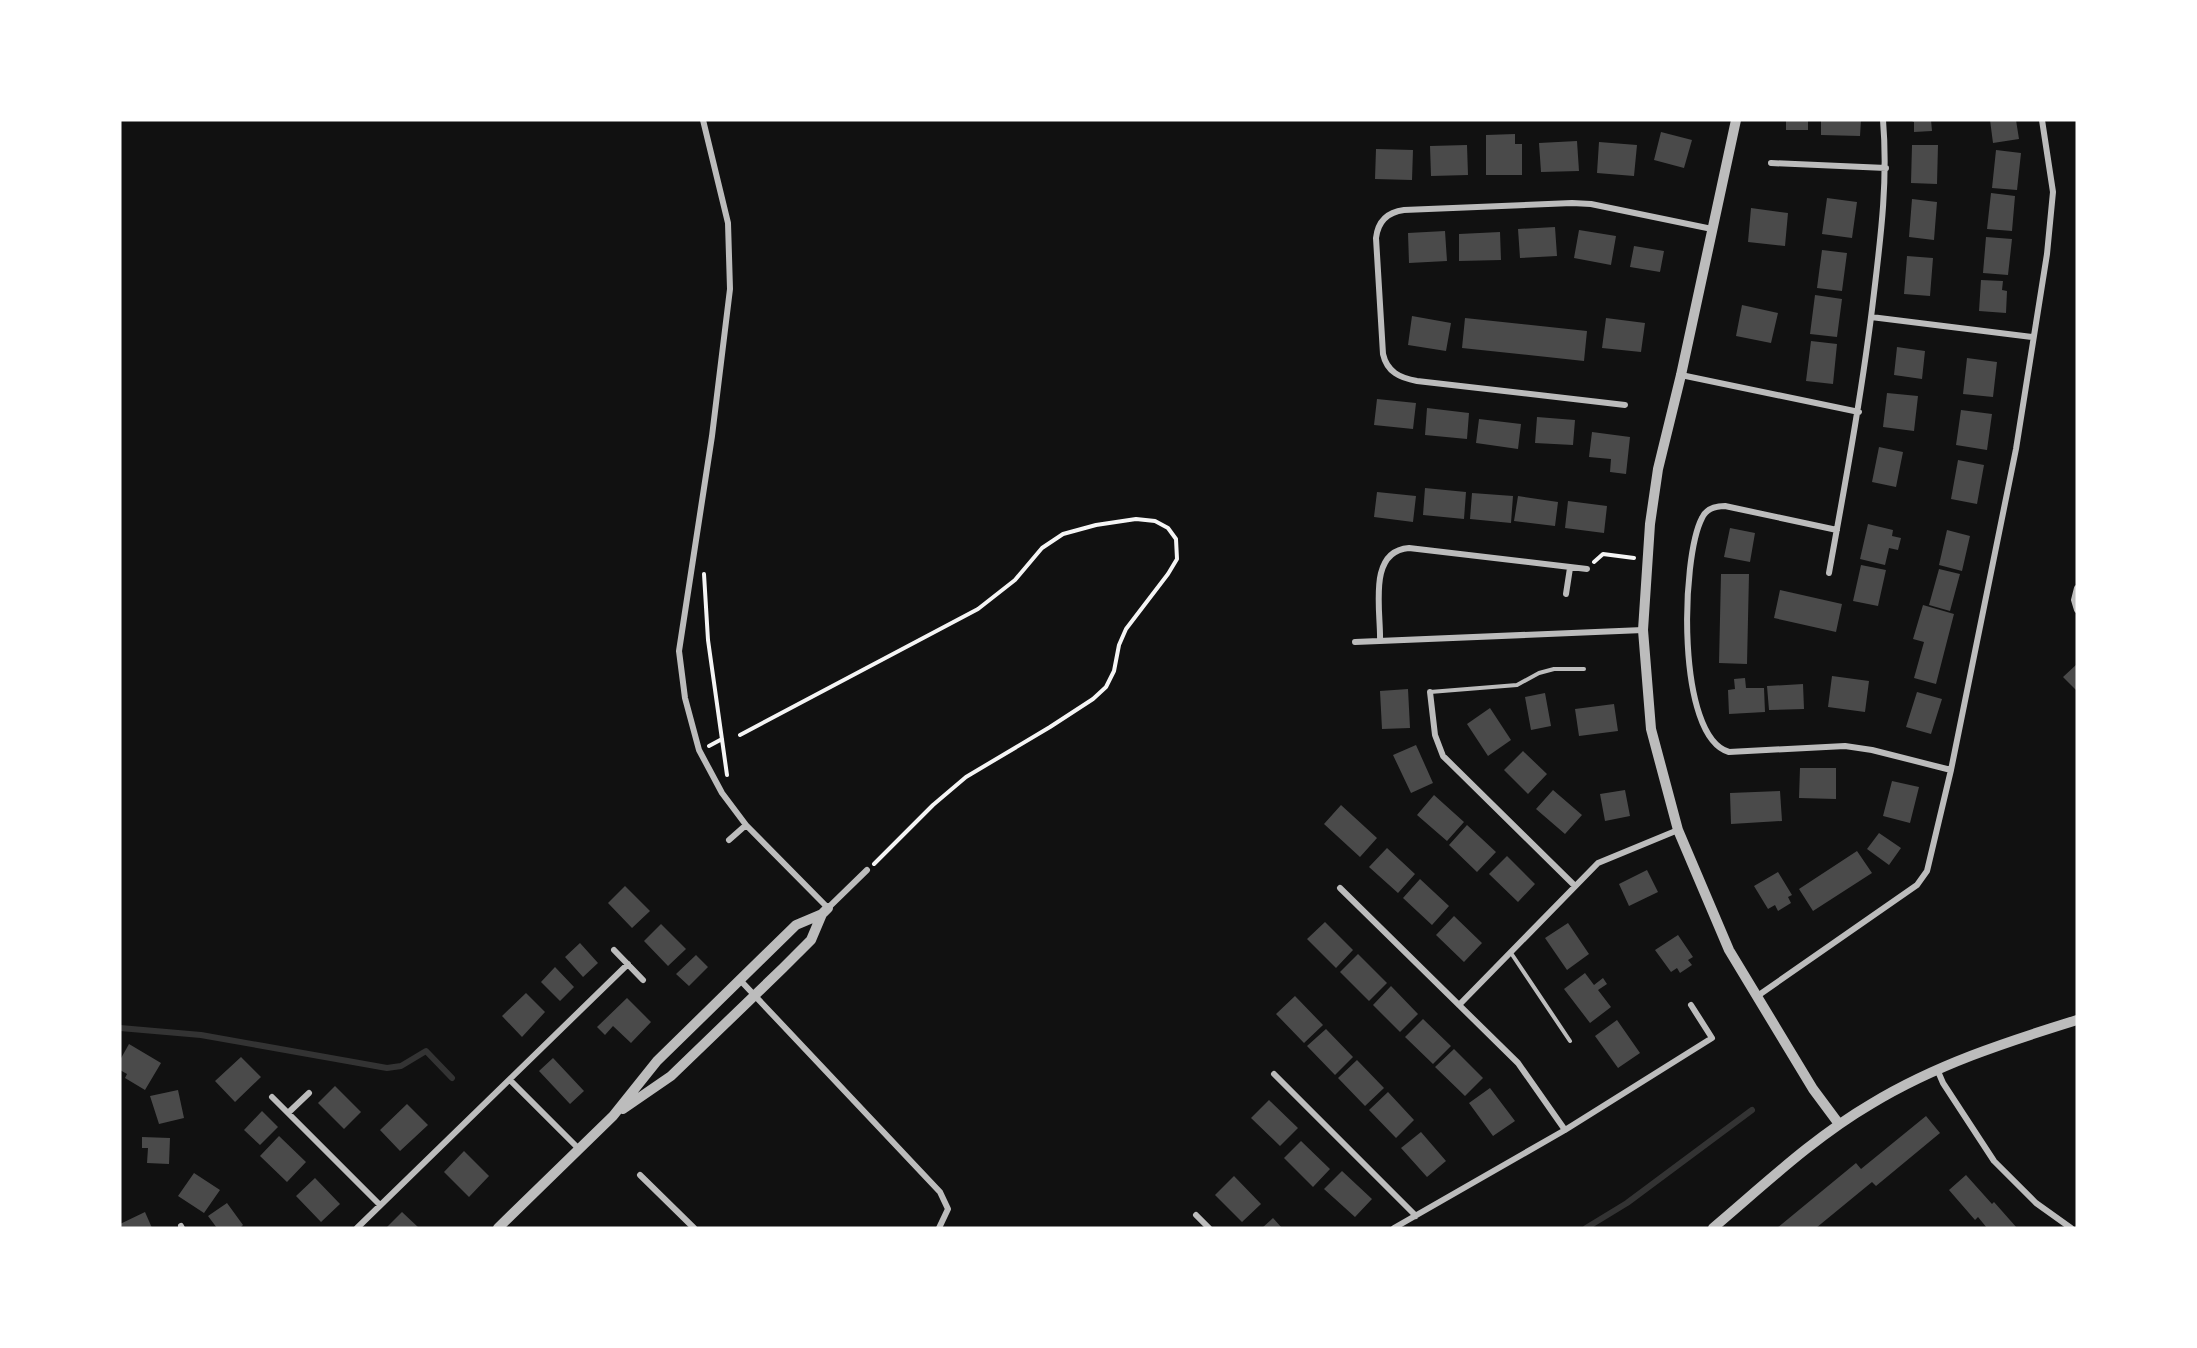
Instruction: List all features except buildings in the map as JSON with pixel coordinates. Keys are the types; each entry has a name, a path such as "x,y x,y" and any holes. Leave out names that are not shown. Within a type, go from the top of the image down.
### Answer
{"street":[{"path":"704,120 728,223 730,288 708,470 679,651 692,729 699,750 722,793 746,825 825,911"},
{"path":"1736,120 1681,375 1658,469 1647,560 1643,630 1651,729 1678,830 1729,950 1814,1089 1839,1124"},
{"path":"1829,573 1859,412 1885,201 1886,168 1883,120"},
{"path":"1756,997 1920,882 1927,871 1951,770 2016,449 2047,254 2053,192 2052,168 2042,120"},
{"path":"1771,163 1886,168"},
{"path":"1625,405 1417,381 1395,374 1386,364 1383,354 1376,238 1378,226 1390,214 1404,210 1572,203 1601,206 1712,229"},
{"path":"1871,317 2032,337"},
{"path":"1681,375 1859,412"},
{"path":"1837,530 1725,506 1713,507 1704,515 1692,562 1687,644 1692,687 1705,725 1715,744 1729,752 1845,746 1872,750 1951,770"},
{"path":"1380,640 1381,570 1386,560 1398,550 1409,548 1587,569"},
{"path":"1566,594 1570,568"},
{"path":"2077,588 2074,597 2077,609"},
{"path":"1355,642 1643,630"},
{"path":"1430,692 1435,735 1443,756 1574,885"},
{"path":"729,840 746,825"},
{"path":"1459,1005 1598,863 1678,830"},
{"path":"498,1228 613,1116 657,1061 796,925 825,911 867,870"},
{"path":"1340,888 1525,1071 1565,1130"},
{"path":"613,1116 671,1076 755,995 811,940 825,911"},
{"path":"614,950 643,980"},
{"path":"357,1228 628,964"},
{"path":"740,980 940,1192 948,1209 939,1228"},
{"path":"1394,1228 1565,1130 1712,1038 1691,1005"},
{"path":"1713,1228 1839,1124 1902,1086 1972,1054 2077,1020"},
{"path":"1937,1070 1943,1083 1994,1161 2036,1203 2071,1228"},
{"path":"1274,1074 1416,1216"},
{"path":"510,1080 579,1149"},
{"path":"288,1113 309,1093"},
{"path":"272,1097 380,1205"},
{"path":"640,1175 694,1228"},
{"path":"1196,1215 1209,1228"}],"lane":[{"path":"1430,692 1517,685 1539,673 1554,669 1584,669"},
{"path":"1510,952 1570,1041"}],"path":[{"path":"740,735 978,609 1015,580 1042,548 1063,534 1096,525 1136,519 1155,521 1168,528 1176,539 1177,559 1126,629 1119,645 1114,671 1106,687 1093,699 1050,727 966,777 933,805 867,870"},
{"path":"1587,569 1603,554 1647,560"},
{"path":"704,564 708,640 728,780 722,793"}],"waterway":[{"path":"120,1028 201,1035 387,1068 401,1066 426,1051 452,1078"},
{"path":"1586,1228 1627,1203 1752,1110"}]}
